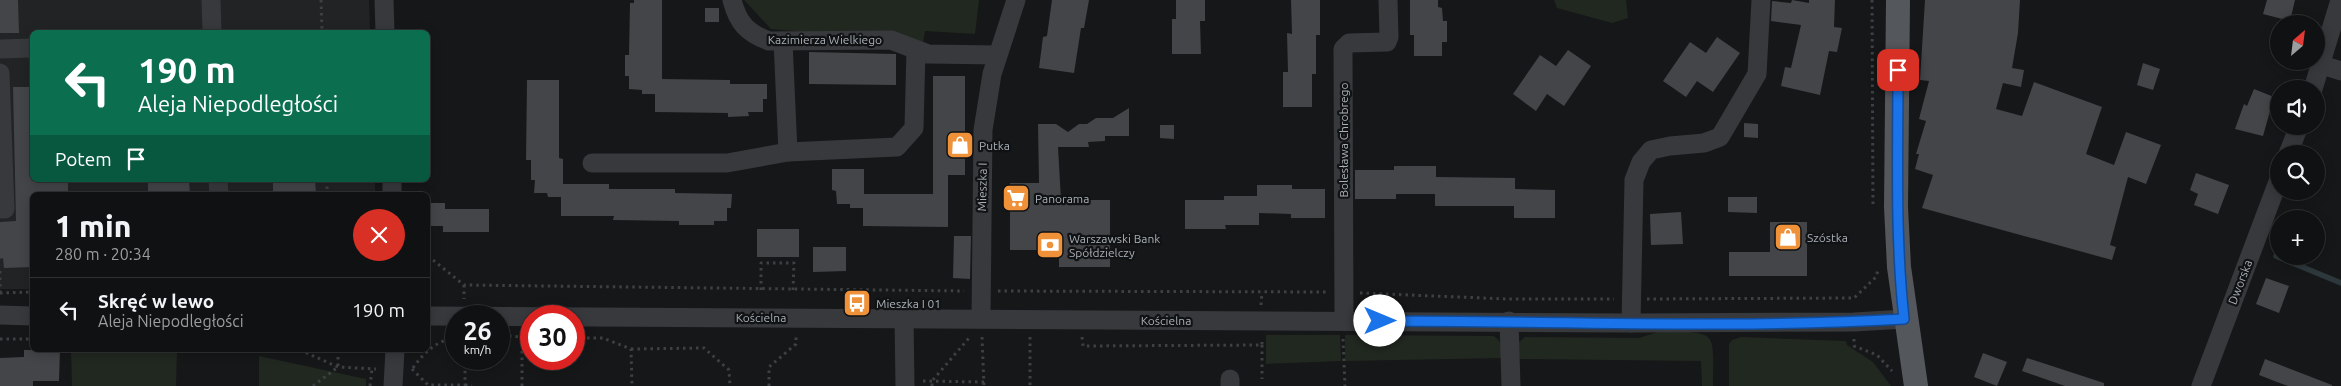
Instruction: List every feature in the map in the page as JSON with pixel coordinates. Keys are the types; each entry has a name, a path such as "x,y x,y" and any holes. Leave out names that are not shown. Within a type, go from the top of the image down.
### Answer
{"main road":[{"path":"1898,0 1896,207 1904,319 1916,386"}],"street":[{"path":"211,0 212,30"},
{"path":"384,0 385,30"},
{"name":"Kazimierza Wielkiego","path":"732,0 737,18 744,28 754,36 769,41 890,40 928,54 997,55"},
{"name":"Mieszka I","path":"982,328 983,130 986,101 997,55 1016,0"},
{"name":"Bolesława Chrobrego","path":"1344,321 1343,49 1349,43 1387,42 1389,37 1388,0"},
{"path":"1630,323 1634,180 1641,162 1650,150 1704,143 1720,137 1757,74 1761,0"},
{"path":"2325,54 2340,0"},
{"path":"783,41 788,152"},
{"path":"0,49 30,48"},
{"path":"592,163 727,162 788,152 897,147 914,128 916,50"},
{"path":"2325,66 2341,71"},
{"path":"0,73 5,209 0,210"},
{"name":"Dworska","path":"2201,386 2271,200"},
{"path":"0,316 30,316"},
{"name":"Kościelna","path":"430,316 904,317 982,328 1344,321 1630,323 1854,322 1904,319"},
{"path":"904,317 905,384"},
{"path":"1509,321 1511,386"},
{"path":"393,386 395,352"}],"path":[{"path":"321,0 322,30"},
{"path":"1872,0 1874,212"},
{"path":"430,258 464,286 761,290 1343,292 1507,299 1854,298 1876,277 1880,265"},
{"path":"761,290 761,263 794,263 793,290"},
{"path":"0,271 0,293 30,292"},
{"path":"464,286 464,299"},
{"path":"1854,298 1854,346 1877,355 1890,367 1894,374"},
{"path":"770,386 769,366 796,344 795,317"},
{"path":"1344,321 1344,386"},
{"path":"982,328 992,336"},
{"path":"932,386 932,381 970,336 982,328"},
{"path":"905,384 932,381 984,384 982,328"},
{"path":"1262,336 1262,379"},
{"path":"1020,337 1039,337"},
{"path":"1030,337 1030,386"},
{"path":"1074,337 1083,337 1083,346 1262,345"},
{"path":"585,338 603,338 631,349 704,348 729,370 730,386"},
{"path":"0,339 30,339"},
{"path":"430,348 445,341"},
{"path":"631,349 632,386"},
{"path":"304,352 338,367 372,369 370,386"},
{"path":"338,352 338,367"},
{"path":"426,352 412,369 428,385 472,386"},
{"path":"313,386 338,367"},
{"path":"465,370 465,385"},
{"path":"522,370 522,386"}],"shaded area":[{"path":"0,0 369,0 370,30 30,30 30,182 375,182 375,192 30,192 30,289 0,289"},
{"path":"744,0 979,0 975,34 925,31 923,43 771,29"},
{"path":"1554,0 1626,0 1628,18 1612,23 1557,8"},
{"path":"1664,330 1695,333 1710,339 1713,355 1713,386 1702,386 1701,361 1517,359 1518,343 1525,337 1639,338"},
{"path":"1266,335 1340,335 1341,361 1266,364"},
{"path":"1345,335 1493,336 1500,343 1503,358 1345,361"},
{"path":"1741,337 1846,341 1847,345 1873,362 1891,386 1729,386 1729,344 1732,340"},
{"path":"71,352 177,352 176,386 72,386"},
{"path":"259,356 366,379 366,386 259,386"}],"building":[{"path":"0,0 18,0 19,33 0,33"},
{"path":"634,0 662,0 662,79 730,80 730,84 767,84 767,99 763,99 763,112 748,112 749,116 728,117 728,113 655,112 655,94 642,94 642,90 629,89 629,76 625,76 625,55 629,55 630,3 634,3"},
{"path":"1052,0 1089,0 1084,28 1081,28 1074,73 1039,68 1043,37 1047,36"},
{"path":"1176,0 1205,0 1205,21 1200,21 1201,54 1172,54 1172,19 1176,19"},
{"path":"1291,0 1320,0 1320,35 1316,35 1316,74 1312,74 1312,107 1283,107 1283,72 1288,72 1287,33 1292,34"},
{"path":"1410,0 1438,0 1438,7 1442,8 1443,21 1447,21 1447,42 1442,42 1442,56 1414,56 1414,35 1410,35"},
{"path":"1792,0 1809,3 1809,0 1835,0 1834,27 1842,28 1837,52 1829,51 1820,95 1781,86 1785,67 1791,68 1801,25 1771,21 1772,1 1791,3"},
{"path":"1925,0 2020,0 2018,33 2012,68 2024,70 2021,87 2003,83 1996,109 2022,116 2034,82 2102,107 2086,154 2114,165 2126,132 2161,145 2146,184 2128,177 2110,245 2116,247 2112,260 1922,208 1933,175 1915,169 1919,154 1916,154 1926,121 1919,119 1929,81 1920,80"},
{"path":"2267,0 2295,0 2291,15 2270,16 2263,14"},
{"path":"705,8 719,8 719,22 705,22"},
{"path":"1717,37 1740,53 1713,92 1697,81 1686,97 1663,81 1690,42 1706,53"},
{"path":"1568,50 1591,66 1564,106 1547,94 1536,111 1513,94 1540,55 1556,66"},
{"path":"809,52 896,54 896,85 809,84"},
{"path":"2143,63 2160,69 2153,90 2137,85"},
{"path":"933,76 965,76 965,175 948,175 948,227 863,226 863,208 850,208 850,204 837,204 836,191 832,190 832,169 864,169 864,194 933,194"},
{"path":"527,80 559,80 559,158 563,159 563,184 609,184 609,189 675,189 675,193 732,194 731,208 727,208 727,221 714,221 714,225 679,225 679,221 613,220 614,216 561,216 561,197 548,197 547,193 534,193 535,180 531,180 531,160 526,160"},
{"path":"13,87 30,87 30,182 68,182 68,192 30,192 30,267 4,268 3,258 0,259 0,222 16,221"},
{"path":"2254,89 2270,95 2270,111 2263,136 2235,129 2244,104 2247,106"},
{"path":"1129,108 1129,136 1105,136 1105,141 1088,142 1089,147 1058,147 1061,200 1110,200 1110,267 1059,267 1059,250 1010,250 1010,183 1039,183 1038,124 1056,124 1068,132 1079,124 1087,124 1096,118 1113,118"},
{"path":"1744,123 1758,124 1758,138 1744,137"},
{"path":"1160,125 1174,125 1174,139 1160,138"},
{"path":"1394,166 1436,166 1436,177 1515,178 1515,189 1555,190 1555,218 1514,218 1514,206 1435,206 1435,194 1396,194 1396,199 1355,199 1355,170 1394,170"},
{"path":"2196,173 2229,185 2218,214 2194,205 2198,194 2190,190"},
{"path":"148,182 189,182 190,192 148,192"},
{"path":"273,182 315,182 316,192 273,192"},
{"path":"1257,185 1292,185 1292,189 1325,189 1325,218 1291,218 1291,214 1259,213 1259,225 1225,225 1226,229 1185,229 1185,200 1224,200 1224,196 1257,196"},
{"path":"1728,197 1757,197 1757,213 1728,212"},
{"path":"430,203 445,203 445,209 489,209 489,232 443,232 443,226 430,226"},
{"path":"1681,212 1683,244 1651,245 1650,214"},
{"path":"1770,222 1807,222 1807,276 1729,276 1729,252 1770,252"},
{"path":"757,229 799,229 799,257 757,257"},
{"path":"954,236 971,236 970,279 953,278"},
{"path":"813,247 846,247 846,271 813,272"},
{"path":"2266,278 2289,286 2279,313 2256,304"},
{"path":"24,350 30,350 30,352 60,352 59,381 33,381 33,386 0,386 0,358 24,357"},
{"path":"1983,353 2007,362 1997,386 1974,377"},
{"path":"2027,358 2104,383 2104,386 2065,386 2022,371"},
{"path":"2265,359 2332,386 2288,386 2259,375"}],"waterway":[{"path":"2298,265 2341,283"}],"place":[{"name":"Putka","path":"960,145"},
{"name":"Panorama","path":"1016,198"},
{"name":"Szóstka","path":"1788,237"},
{"name":"Warszawski Bank Spółdzielczy","path":"1050,245"},
{"name":"Mieszka I 01","path":"857,303"}],"route":[{"path":"1380,321 1702,323 1854,322 1904,319 1896,207 1898,70"}]}
